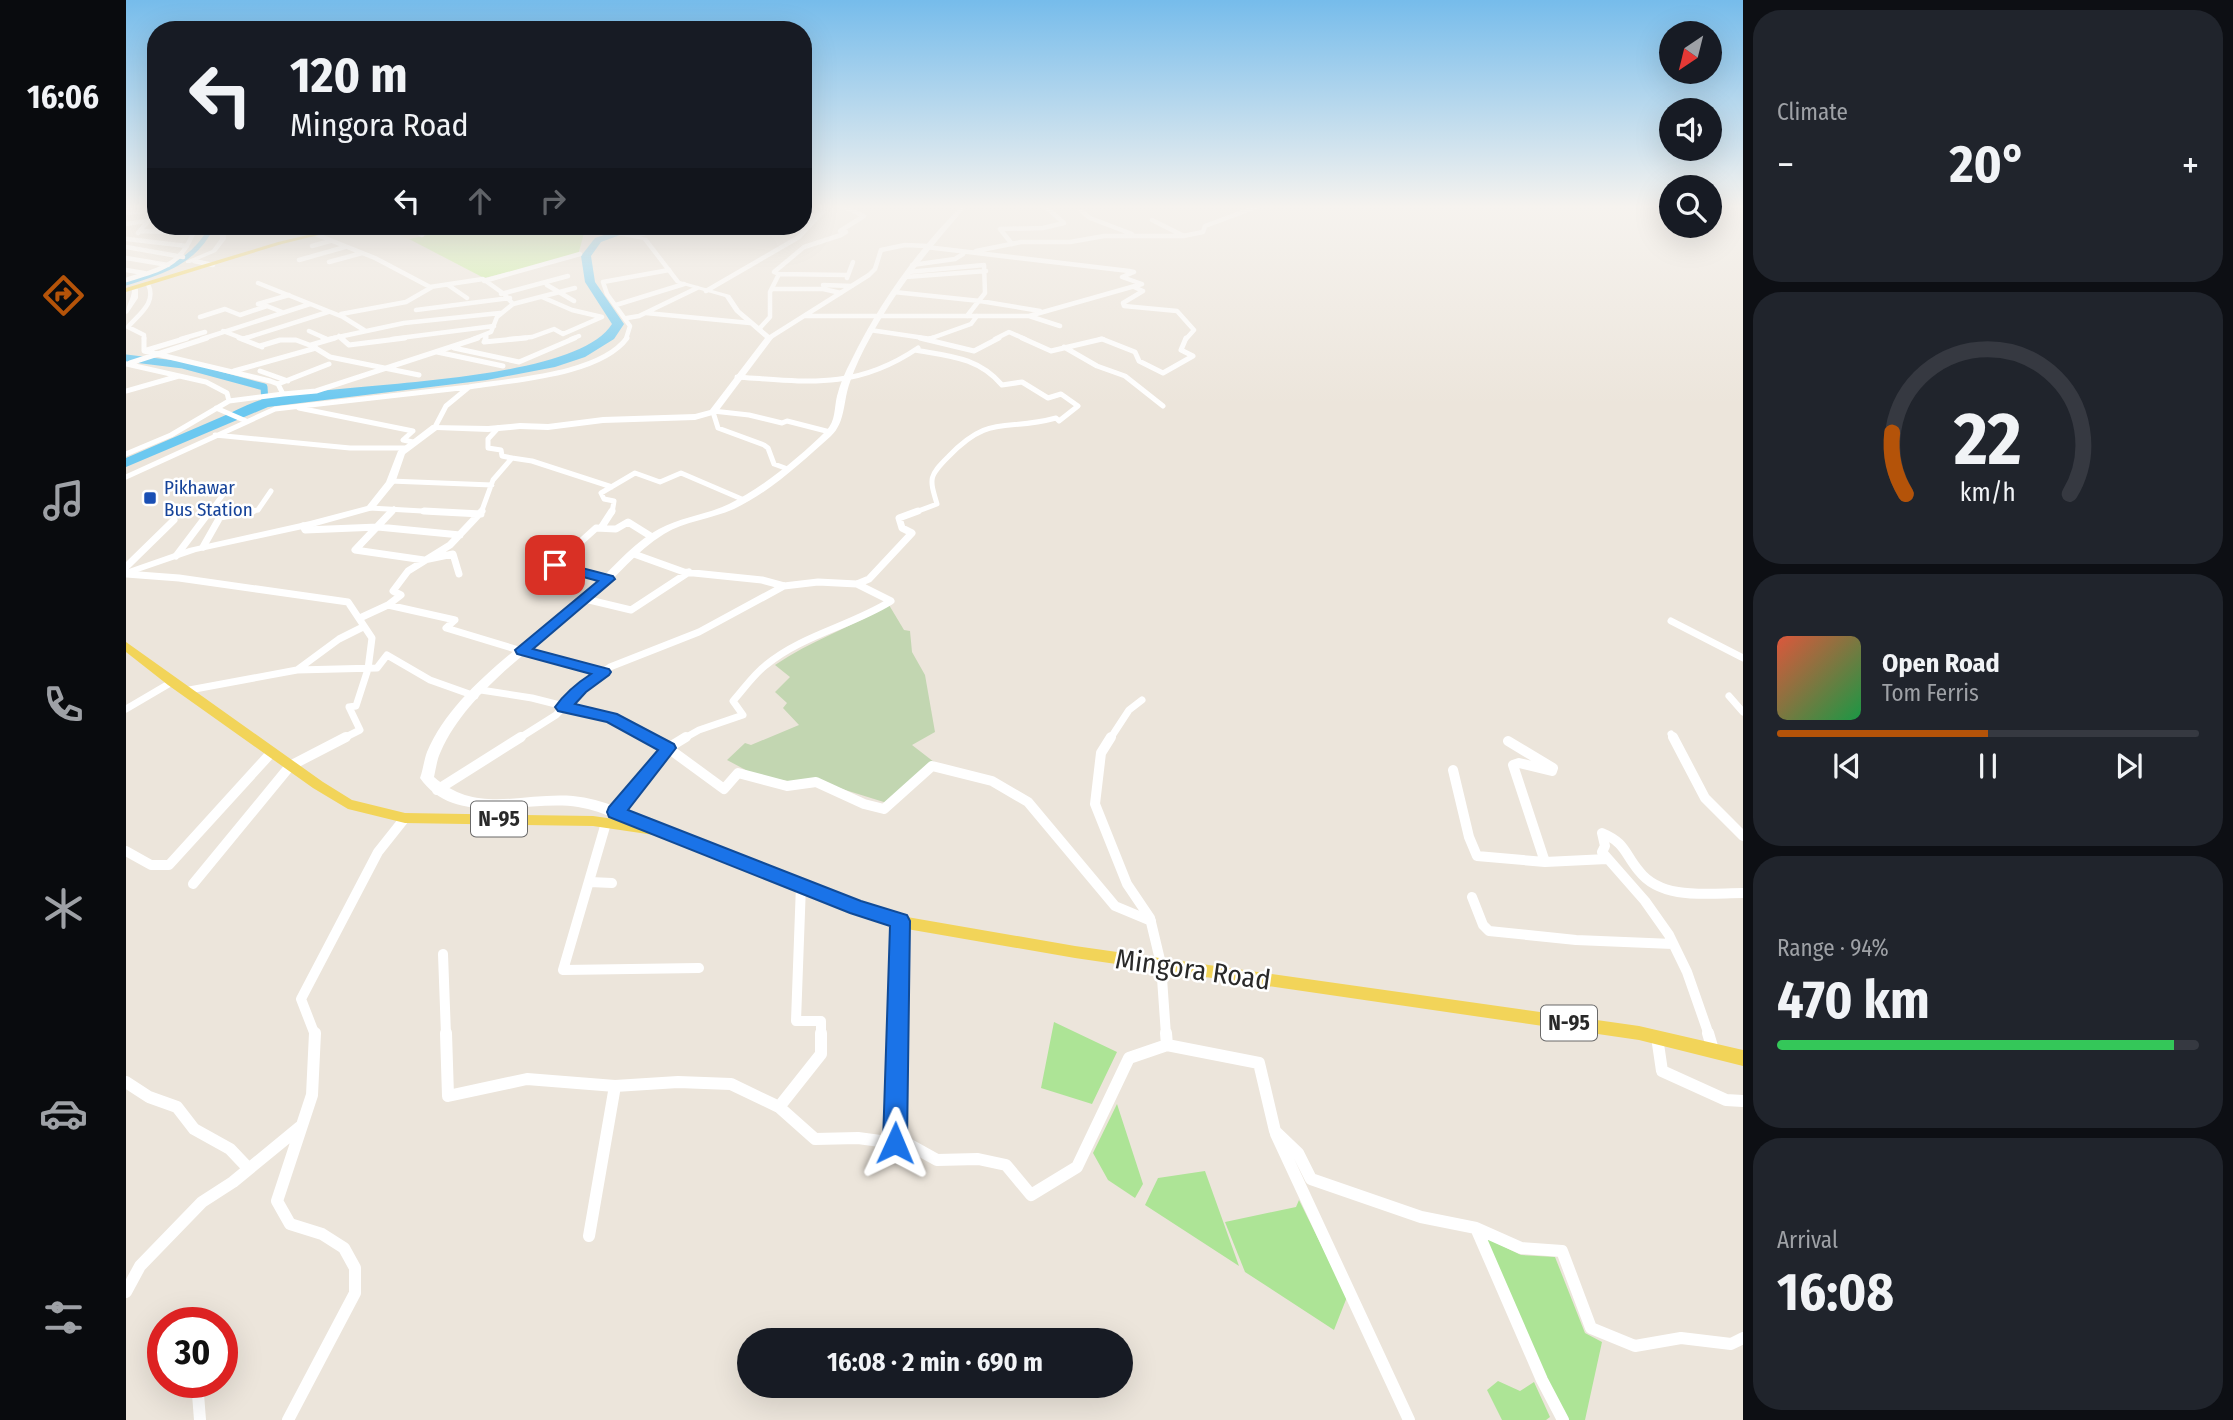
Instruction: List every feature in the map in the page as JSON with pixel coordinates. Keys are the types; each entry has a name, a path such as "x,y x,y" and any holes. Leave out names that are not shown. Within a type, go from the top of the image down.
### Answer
{"main road":[{"path":"126,290 188,272"},
{"path":"126,573 203,547 303,526 370,508 390,481 398,457 435,427 548,427 603,420 695,418 713,412 769,338 737,311 728,296 678,282 670,272"},
{"path":"611,818 596,804 569,801 482,803 437,790 427,778 428,763 436,744 478,693 522,650 585,599 652,537 744,500 830,432 839,420 841,399 847,380 870,330 907,272"},
{"path":"126,312 135,298 135,289"},
{"name":"N-95","path":"126,646 271,753 348,804 405,818 611,818"},
{"name":"Mingora Road","path":"611,818 656,830 857,908 900,921 1033,945 1657,1037 1743,1058"}],"street":[{"path":"142,272 147,273"},
{"path":"402,272 432,287"},
{"path":"341,314 406,302 432,287 484,281 515,272"},
{"path":"126,477 245,420 275,409 468,387 559,371 598,360 627,338 630,326 605,290 603,282 656,272"},
{"path":"706,291 741,272"},
{"path":"775,272 847,276 848,272"},
{"path":"769,338 872,272"},
{"path":"967,316 985,293 986,272"},
{"path":"804,316 1029,316 1142,284 1122,276 1133,272"},
{"path":"126,280 147,273"},
{"path":"759,329 770,317 770,292 779,274"},
{"path":"501,294 568,276"},
{"path":"484,281 511,301"},
{"path":"258,283 341,314 364,330"},
{"path":"144,351 144,335 128,327 145,310 151,299 152,290 148,284"},
{"path":"616,304 684,284"},
{"path":"796,284 852,286"},
{"path":"448,285 467,298"},
{"path":"547,285 574,300"},
{"path":"870,330 929,339 974,351 1009,332 1051,351 1102,340 1110,341 1135,352 1139,361 1163,373 1193,356 1181,350 1188,334 1194,330 1177,311 1124,306 1123,303 1143,291 1135,287"},
{"path":"416,310 542,297 575,288"},
{"path":"627,318 646,313 697,288"},
{"path":"773,289 823,289 841,293"},
{"path":"894,292 981,301 1044,312"},
{"path":"231,312 290,294"},
{"path":"511,301 500,313 484,342 532,337 554,329 563,334 602,317 572,310 542,297"},
{"path":"126,365 310,304"},
{"path":"200,317 225,309 240,315 267,306 282,312"},
{"path":"243,339 331,311"},
{"path":"234,371 364,330 500,313"},
{"path":"646,313 750,323"},
{"path":"737,377 818,384 847,380 901,361 929,339 971,324 976,316"},
{"path":"1029,316 1060,326"},
{"path":"144,351 239,321"},
{"path":"339,336 349,345 494,326"},
{"path":"223,331 261,346 290,337 330,357 419,375"},
{"path":"309,331 328,340"},
{"path":"126,454 171,435 229,401 326,388 487,334"},
{"path":"451,347 519,362 579,337"},
{"path":"1064,347 1097,366 1125,376 1163,406"},
{"path":"857,584 869,579 912,533 902,528 899,518 937,504 931,484 933,471 970,436 982,429 1039,424 1056,418 1059,421 1078,406 1061,394 1048,398 1022,382 1002,385 986,366 977,361 915,350"},
{"path":"144,351 234,371 278,384 329,364"},
{"path":"436,352 502,366"},
{"path":"126,365 206,382 228,393 229,401"},
{"path":"260,371 288,381"},
{"path":"126,391 182,376"},
{"path":"278,384 283,394"},
{"path":"435,427 446,406 468,387"},
{"path":"311,404 316,390"},
{"path":"294,406 344,419 413,431 402,440 410,445"},
{"path":"218,408 245,420"},
{"path":"785,468 774,464 770,450 764,445 718,428 713,412 749,415 782,423 787,421 830,432"},
{"path":"498,428 488,439 488,448 501,450 502,456 532,461 612,487"},
{"path":"215,435 350,448 410,445"},
{"path":"362,617 388,605 401,595 393,591 408,571 450,545 481,514 492,485 512,458"},
{"path":"601,528 612,513 614,501 604,499 601,493 635,473 660,482 681,473 744,500"},
{"path":"390,481 492,485"},
{"path":"176,555 228,488"},
{"path":"203,547 220,517 258,510 271,491"},
{"path":"370,508 481,514"},
{"path":"394,509 355,550 424,560 453,554 459,574"},
{"path":"126,567 174,520"},
{"path":"608,579 555,565 596,528 616,529 628,522 652,537"},
{"path":"303,526 305,530 377,527 460,535"},
{"path":"634,554 689,572 762,580 784,586"},
{"path":"585,599 631,610 689,572"},
{"path":"126,573 348,602 362,617 363,627 373,638 368,669 356,706 349,708 360,730 290,766 193,884"},
{"path":"437,790 556,715 581,688 603,672 639,654 699,632 784,586 818,582 857,584 891,601 879,610 831,630 767,664 733,701 743,715 699,730 668,748 611,818 564,970 699,968"},
{"path":"388,605 455,620 446,628 603,672"},
{"path":"1671,621 1743,658"},
{"path":"297,670 326,652 339,639 363,627"},
{"path":"184,691 297,670 377,668 387,655 430,680 478,693 533,698 611,718 668,748 724,789 738,773 787,786 816,782 864,804 884,809 932,766 992,781 1028,802 1115,906 1151,921"},
{"path":"126,709 172,682"},
{"path":"1729,696 1743,712"},
{"path":"1142,700 1129,710 1101,753 1095,804 1127,884 1151,921 1161,964 1167,1045"},
{"path":"1671,734 1705,798 1743,836"},
{"path":"1508,741 1553,768 1552,771 1519,763 1513,765 1545,862"},
{"path":"126,851 149,866 156,868 169,865 271,753"},
{"path":"1453,770 1469,837 1477,856 1545,862 1607,859"},
{"path":"288,1420 355,1293 355,1268 344,1248 322,1234 290,1224 277,1201 312,1094 315,1034 302,999 378,852 405,818"},
{"path":"1713,1050 1699,1000 1673,944 1646,902 1602,852 1605,846 1602,833 1622,842 1644,878 1658,886 1673,890 1743,892"},
{"path":"590,882 612,883"},
{"path":"779,1107 821,1054 821,1021 796,1021 801,885"},
{"path":"1472,897 1483,925 1489,931 1576,940 1673,944"},
{"path":"895,1143 900,921"},
{"path":"443,954 448,1096 527,1079 615,1086 678,1082 731,1084 779,1107 815,1139 858,1138 895,1143 909,1145 937,1160 978,1158 1006,1165 1031,1195 1077,1167 1129,1058 1167,1045 1259,1063 1275,1131 1294,1177 1409,1420"},
{"path":"1657,1037 1662,1071 1726,1100 1743,1101"},
{"path":"126,1082 149,1097 177,1107 194,1129 230,1149 249,1169"},
{"path":"589,1236 615,1086"},
{"path":"126,1292 140,1266 202,1202 301,1127"},
{"path":"1275,1131 1298,1153 1311,1179 1421,1217 1476,1228 1521,1248 1562,1251 1591,1328 1635,1346 1681,1338 1731,1344 1743,1338"},
{"path":"1476,1228 1542,1380 1563,1420"},
{"path":"198,1398 200,1420"}],"green space":[{"path":"473,272 507,272 484,278"},
{"path":"889,605 904,630 910,631 912,652 925,675 935,732 912,745 934,762 887,803 810,779 794,782 757,776 727,760 745,743 751,745 799,725 783,708 787,703 775,692 790,677 775,665"},
{"path":"1054,1022 1117,1052 1092,1104 1041,1088"},
{"path":"1117,1104 1143,1184 1135,1198 1108,1180 1093,1153"},
{"path":"1205,1171 1239,1266 1145,1205 1158,1178"},
{"path":"1299,1200 1347,1297 1334,1330 1245,1272 1225,1222 1296,1207"},
{"path":"1484,1237 1521,1255 1555,1257 1585,1333 1602,1342 1585,1420 1569,1420 1548,1383"},
{"path":"1498,1381 1520,1391 1534,1382 1550,1417 1546,1420 1502,1420 1487,1390"}],"waterway":[{"path":"126,283 159,272"},
{"path":"126,463 265,403 487,376 551,364 581,354 610,337 618,324 590,282 589,272"},
{"path":"126,358 183,365 264,387 265,403"}],"place":[{"name":"Pikhawar Bus Station","path":"150,498"}],"route":[{"path":"555,565 608,579 522,650 558,662 603,672 581,688 563,707 611,718 668,748 616,812 857,908 900,921 895,1143"}]}
